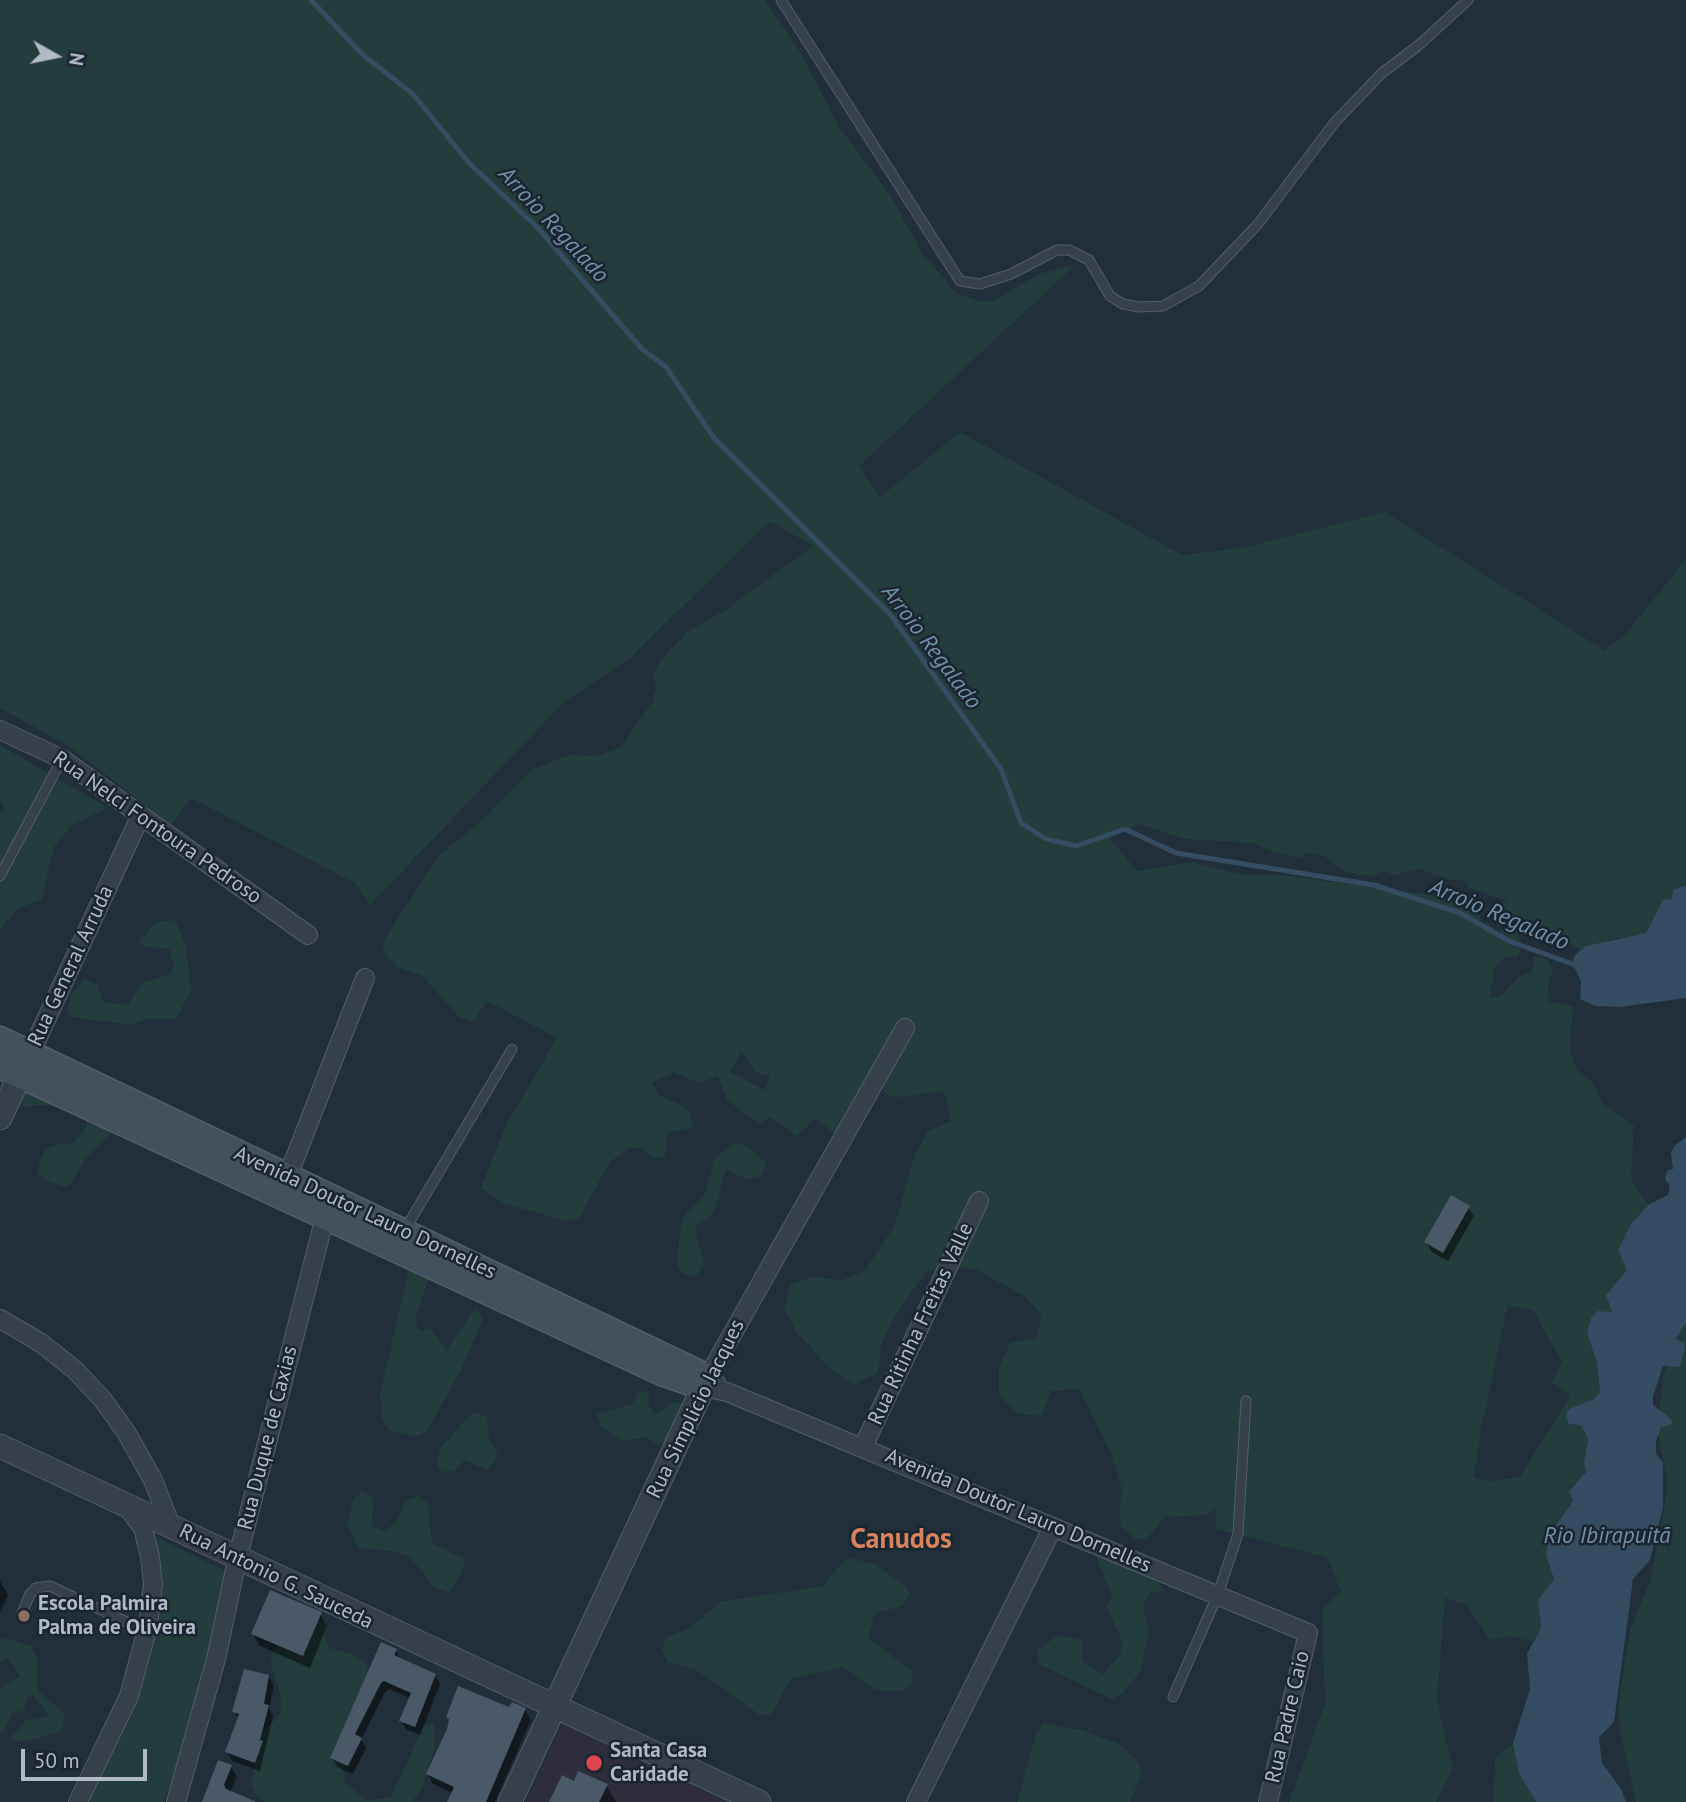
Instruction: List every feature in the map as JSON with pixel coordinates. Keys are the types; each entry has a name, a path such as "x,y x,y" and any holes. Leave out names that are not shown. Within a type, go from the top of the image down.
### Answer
{"main road":[{"name":"Avenida Doutor Lauro Dornelles","path":"0,1040 17,1065 328,1206 664,1374 712,1385"},
{"name":"Avenida Doutor Lauro Dornelles","path":"328,1206 404,1231 712,1385"}],"street":[{"name":"Rua Nelci Fontoura Pedroso","path":"0,730 62,759 308,935"},
{"name":"Rua General Arruda","path":"0,1118 17,1065 141,815"},
{"path":"284,1186 365,978"},
{"name":"Rua Simplicio Jacques","path":"510,1802 712,1385 905,1028"},
{"name":"Rua Ritinha Freitas Valle","path":"863,1447 979,1201"},
{"name":"Rua Duque de Caxias","path":"176,1802 216,1660 237,1560 328,1206"},
{"name":"Rua Antonio G. Sauceda","path":"0,1319 41,1343 75,1370 103,1400 126,1432 153,1480 172,1529 759,1802"},
{"name":"Avenida Doutor Lauro Dornelles","path":"712,1385 1308,1633"},
{"path":"0,1446 172,1529"},
{"path":"78,1802 129,1696 146,1631 153,1584 150,1557 143,1528 125,1504"},
{"path":"916,1802 1053,1527"},
{"name":"Rua Padre Caio","path":"1268,1802 1308,1633"}],"lane":[{"path":"781,0 960,281 980,284 1012,274 1057,250 1069,250 1089,260 1110,296 1123,304 1139,307 1163,306 1199,286 1258,223 1335,122 1382,73 1419,45 1468,0"},
{"path":"0,876 62,759"},
{"path":"404,1231 512,1049"},
{"path":"1173,1697 1218,1594 1238,1534 1246,1401"},
{"path":"22,1614 30,1594 36,1588 50,1586 146,1631"}],"shaded area":[{"name":"Santa Casa Caridade","path":"562,1724 726,1802 526,1802"}],"green space":[{"path":"0,0 765,0 801,53 839,127 888,192 923,254 957,294 982,302 995,300 1039,274 1076,264 859,466 880,497 960,432 1182,555 1247,547 1385,512 1604,650 1623,637 1686,559 1686,885 1673,890 1672,899 1663,900 1646,933 1639,937 1619,937 1582,950 1534,930 1524,931 1518,920 1498,917 1496,908 1507,901 1470,888 1463,880 1450,880 1419,869 1394,875 1384,871 1372,876 1360,875 1344,871 1323,855 1307,853 1299,858 1267,850 1254,843 1186,839 1139,824 1110,839 1137,871 1191,862 1240,874 1275,874 1437,896 1480,915 1479,928 1487,923 1498,933 1507,927 1518,935 1522,944 1518,956 1506,957 1495,967 1490,997 1498,998 1520,976 1532,972 1534,956 1548,960 1553,970 1548,985 1549,1002 1573,1006 1570,1048 1576,1069 1593,1083 1603,1103 1634,1126 1631,1179 1648,1205 1631,1224 1627,1270 1606,1295 1612,1312 1597,1311 1591,1318 1587,1333 1597,1364 1600,1392 1594,1399 1569,1409 1566,1415 1581,1425 1588,1439 1584,1463 1586,1472 1569,1490 1573,1500 1549,1535 1546,1555 1554,1579 1538,1600 1541,1628 1533,1642 1512,1636 1490,1640 1466,1604 1445,1598 1437,1702 1453,1768 1436,1802 1289,1802 1325,1704 1322,1609 1341,1592 1327,1557 1216,1529 1216,1508 1205,1515 1164,1517 1147,1539 1134,1538 1123,1529 1119,1516 1122,1490 1113,1458 1079,1389 1051,1391 1042,1416 1016,1413 999,1394 999,1367 1010,1343 1036,1338 1042,1315 1024,1296 977,1270 950,1265 925,1273 893,1319 882,1343 878,1372 854,1385 832,1370 796,1332 785,1309 790,1284 815,1276 841,1281 865,1270 894,1227 915,1154 928,1131 951,1121 944,1091 904,1097 890,1096 880,1088 836,1134 815,1119 797,1136 770,1117 759,1124 727,1100 718,1076 698,1083 674,1072 652,1083 658,1095 682,1105 691,1114 693,1127 668,1133 665,1157 652,1158 643,1148 630,1148 610,1162 579,1218 566,1221 503,1203 481,1188 507,1123 557,1038 487,1001 473,1022 459,1017 423,976 399,968 382,951 386,937 439,855 483,820 531,770 569,755 595,756 621,747 652,702 656,688 653,675 659,662 687,632 724,611 813,546 770,521 630,658 563,703 370,905 355,883 191,798 172,825 65,744 0,708","holes":["741,1052 757,1073 770,1076 765,1090 730,1072","1508,1306 1533,1310 1562,1362 1552,1383 1570,1396 1520,1477 1492,1481 1474,1478 1483,1420"]},
{"path":"0,745 108,808 71,826 54,847 42,899 17,909 0,930 0,812 5,812 0,800"},
{"path":"175,920 186,945 191,991 176,1019 150,1018 130,1025 71,1017 67,1011 72,993 85,979 97,984 103,1002 128,1005 142,983 172,973 174,967 169,949 143,946 139,941 156,922"},
{"path":"31,1083 115,1130 85,1159 72,1183 66,1187 47,1181 37,1173 40,1160 46,1149 58,1144 71,1144 85,1130 87,1121 79,1112 54,1104 26,1107 20,1104 21,1091"},
{"path":"734,1143 747,1146 766,1163 761,1176 747,1179 726,1170 715,1208 708,1220 695,1226 704,1265 696,1276 683,1274 676,1263 681,1225 686,1213 704,1196 714,1159"},
{"path":"409,1268 432,1270 415,1317 419,1331 432,1329 446,1351 475,1308 483,1319 461,1370 427,1431 415,1437 390,1430 381,1419 380,1393"},
{"path":"1686,1318 1686,1802 1636,1802 1620,1731 1618,1706 1630,1630 1650,1581 1665,1504 1667,1479 1657,1429 1663,1376"},
{"path":"651,1391 648,1403 654,1415 675,1401 687,1405 670,1439 658,1445 647,1437 621,1441 601,1427 597,1414 632,1404 638,1393"},
{"path":"473,1412 486,1416 491,1443 498,1455 488,1471 465,1460 455,1470 441,1472 436,1461 439,1449"},
{"path":"362,1491 373,1498 372,1526 384,1531 395,1523 406,1501 417,1496 428,1503 432,1543 466,1560 457,1582 448,1592 435,1588 410,1557 398,1552 358,1548 347,1524 353,1500"},
{"path":"156,1537 226,1571 191,1731 163,1802 87,1802 124,1724 148,1662 163,1602"},
{"path":"1101,1547 1157,1580 1164,1591 1150,1593 1143,1605 1149,1632 1140,1672 1123,1693 1111,1699 1039,1664 1036,1651 1057,1636 1083,1640 1082,1661 1103,1674 1121,1654 1122,1641 1106,1606 1112,1595 1097,1560"},
{"path":"847,1558 873,1563 906,1586 910,1595 902,1606 876,1613 868,1638 911,1670 913,1683 902,1691 875,1690 843,1667 790,1679 771,1716 758,1714 695,1669 668,1662 662,1650 666,1638 691,1627 720,1602 822,1586"},
{"path":"314,1620 327,1622 325,1636 330,1648 354,1655 366,1663 369,1677 366,1703 343,1770 346,1783 356,1792 367,1800 391,1797 423,1727 434,1723 434,1750 422,1789 412,1802 265,1802 256,1795 251,1783 263,1733 280,1714 282,1701 270,1663 273,1651 290,1632"},
{"path":"7,1638 31,1646 37,1658 38,1691 65,1713 61,1732 22,1742 10,1739 25,1721 49,1716 33,1695 27,1698 25,1710 12,1714 3,1733 0,1733 0,1688 20,1676 6,1657 0,1662 0,1640"},
{"path":"1044,1723 1082,1730 1119,1744 1139,1763 1141,1776 1130,1802 1017,1802 1036,1733"},
{"path":"1513,1743 1519,1773 1536,1802 1493,1802 1495,1759"}],"water":[{"path":"1686,885 1686,998 1619,1007 1595,1006 1580,999 1581,981 1572,963 1575,955 1586,946 1646,933 1663,900 1672,899 1673,890"},
{"name":"Rio Ibirapuitã","path":"1686,1137 1686,1322 1676,1339 1684,1343 1685,1347 1680,1367 1663,1366 1653,1396 1653,1405 1671,1419 1673,1424 1661,1427 1656,1441 1656,1454 1663,1462 1663,1507 1650,1560 1633,1579 1614,1722 1599,1737 1602,1763 1621,1789 1626,1802 1536,1802 1519,1773 1513,1743 1530,1689 1527,1654 1541,1628 1538,1600 1554,1579 1546,1555 1549,1535 1573,1501 1569,1491 1586,1472 1584,1463 1588,1439 1581,1425 1569,1424 1566,1415 1569,1409 1594,1399 1600,1392 1597,1363 1587,1333 1591,1318 1597,1311 1612,1312 1606,1295 1627,1270 1618,1250 1631,1224 1648,1205 1668,1195 1670,1186 1665,1179 1667,1171 1673,1169 1671,1153 1675,1145"}],"building":[{"path":"1451,1195 1470,1206 1443,1253 1424,1242"},
{"path":"270,1590 322,1612 303,1656 251,1634"},
{"path":"381,1642 397,1649 394,1655 436,1674 415,1727 399,1721 411,1693 384,1681 381,1683 355,1734 362,1738 348,1766 330,1758"},
{"path":"244,1669 269,1675 264,1704 269,1705 260,1740 263,1741 255,1763 225,1752 239,1714 232,1712"},
{"path":"458,1686 509,1707 512,1702 526,1708 486,1802 447,1802 454,1787 426,1774 447,1729 449,1719 446,1717"},
{"path":"218,1760 232,1765 224,1785 226,1789 257,1802 202,1802"},
{"path":"578,1771 608,1784 599,1802 549,1802 562,1775 574,1781"}],"waterway":[{"name":"Arroio Regalado","path":"311,0 363,55 413,94 469,163 538,228 642,349 666,367 714,438 890,614 1001,769 1021,823 1046,839 1076,846 1125,829 1176,853 1374,885 1460,913 1509,941 1578,966"}],"place":[{"name":"Escola Palmira Palma de Oliveira","path":"24,1616"},
{"name":"Santa Casa Caridade","path":"594,1763"}],"district":[{"name":"Canudos","path":"901,1540"}]}
